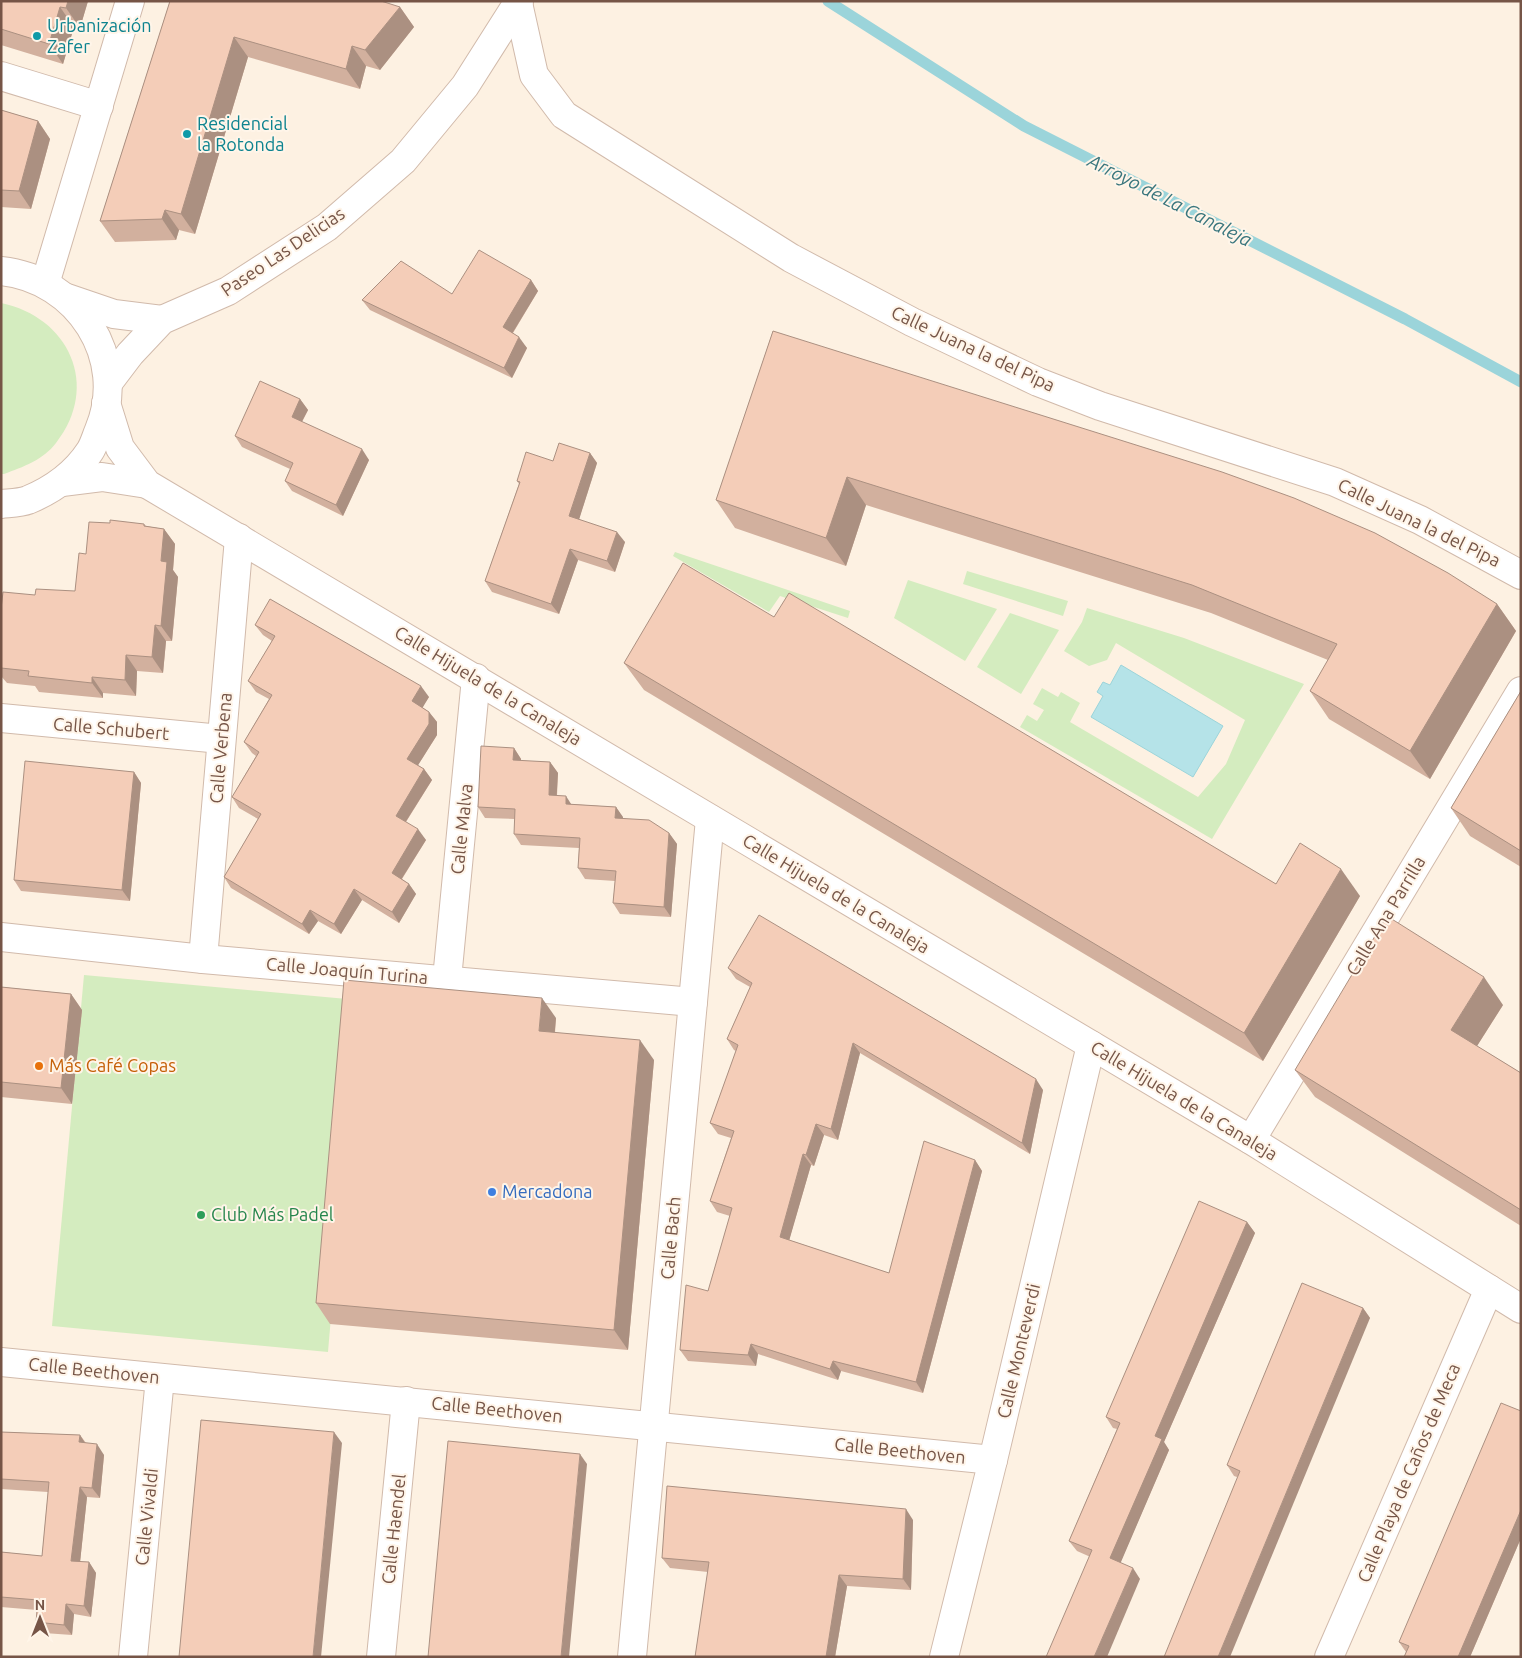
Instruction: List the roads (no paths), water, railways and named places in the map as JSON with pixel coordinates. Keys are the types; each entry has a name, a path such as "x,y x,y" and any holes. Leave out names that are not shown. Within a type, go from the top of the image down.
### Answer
{"street":[{"path":"55,291 99,106 130,1"},
{"name":"Paseo Las Delicias","path":"107,393 130,354 162,320 228,291 327,226 403,161 465,86 519,2"},
{"name":"Calle Juana la del Pipa","path":"519,2 534,75 564,115 790,258 912,322 1038,382 1100,406 1335,482 1420,520 1521,575"},
{"path":"1,76 99,106"},
{"path":"1,271 18,273 55,291 114,314 162,320"},
{"name":"Calle Hijuela de la Canaleja","path":"55,291 79,309 98,339 107,393 120,448 147,484"},
{"path":"1,521 14,502 62,482 90,451 105,416 107,393"},
{"name":"Calle Hijuela de la Canaleja","path":"62,482 102,477 147,484 1250,1140 1521,1309"},
{"name":"Calle Verbena","path":"202,958 239,538"},
{"name":"Calle Malva","path":"447,980 476,678"},
{"name":"Calle Ana Parrilla","path":"1250,1140 1521,691"},
{"name":"Calle Schubert","path":"1,718 222,739"},
{"name":"Calle Bach","path":"632,1657 710,819"},
{"name":"Calle Joaquín Turina","path":"1,938 693,1002"},
{"name":"Calle Monteverdi","path":"944,1657 993,1460 1091,1045"},
{"name":"Calle Playa de Caños de Meca","path":"1329,1657 1489,1289"},
{"name":"Calle Beethoven","path":"1,1362 993,1460"},
{"name":"Calle Vivaldi","path":"134,1657 160,1378"},
{"name":"Calle Haendel","path":"381,1657 406,1401"}],"water":[{"path":"1121,665 1223,726 1193,777 1091,717 1103,696 1097,692 1103,682 1110,685"}],"waterway":[{"name":"Arroyo de La Canaleja","path":"828,1 1024,126 1405,319 1521,382"}],"place":[{"name":"Urbanización Zafer","path":"37,36"},
{"name":"Residencial la Rotonda","path":"187,134"},
{"name":"Más Café Copas","path":"39,1066"},
{"name":"Mercadona","path":"492,1192"},
{"name":"Club Más Padel","path":"201,1215"}]}
